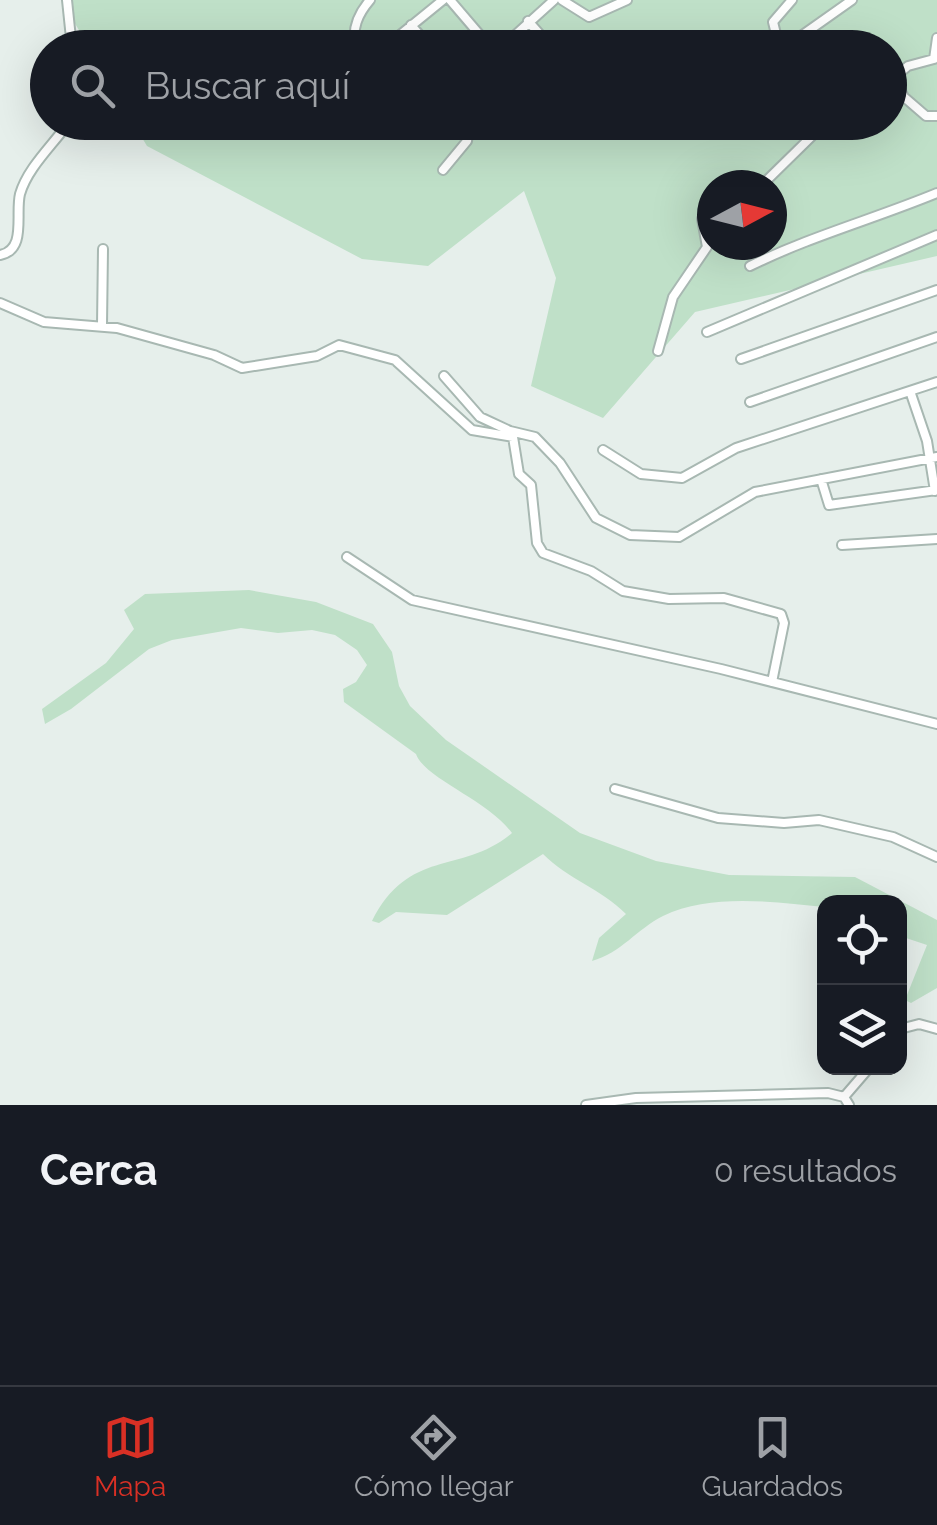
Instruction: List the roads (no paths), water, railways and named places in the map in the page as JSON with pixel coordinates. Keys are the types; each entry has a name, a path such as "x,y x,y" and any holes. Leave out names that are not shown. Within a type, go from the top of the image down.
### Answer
{"street":[{"path":"67,0 70,30"},
{"path":"353,30 370,0"},
{"path":"405,30 446,0 474,30"},
{"path":"519,30 558,0 590,17 627,0"},
{"path":"775,30 772,22 792,0"},
{"path":"810,30 852,0"},
{"path":"528,21 536,30"},
{"path":"411,25 415,30"},
{"path":"907,67 936,60 937,38"},
{"path":"907,99 926,116 937,116"},
{"path":"0,255 10,251 18,239 19,202 29,175 55,140"},
{"path":"443,170 467,140"},
{"path":"777,170 808,140"},
{"path":"750,266 809,237 871,220 937,194"},
{"path":"707,332 937,235"},
{"path":"102,325 103,249"},
{"path":"658,352 673,297 698,260"},
{"path":"741,359 937,290"},
{"path":"0,303 53,324 102,325 214,355 242,368 317,356 338,345 389,358 450,406 472,430 535,437 560,463 596,518 630,534 679,537 754,492 934,458"},
{"path":"750,402 937,337"},
{"path":"444,376 480,417 511,434 519,474 531,484 540,550 586,569 623,591 669,599 724,598 778,612 784,623 772,682"},
{"path":"603,450 641,474 682,478 736,448 937,382"},
{"path":"821,479 829,504 936,490 934,458 910,391"},
{"path":"842,544 937,539"},
{"path":"347,557 412,600 937,724"},
{"path":"615,789 718,818 835,824 892,837 937,857"},
{"path":"907,1027 919,1024 937,1028"},
{"path":"586,1105 636,1098 828,1093 846,1101 865,1075"}]}
